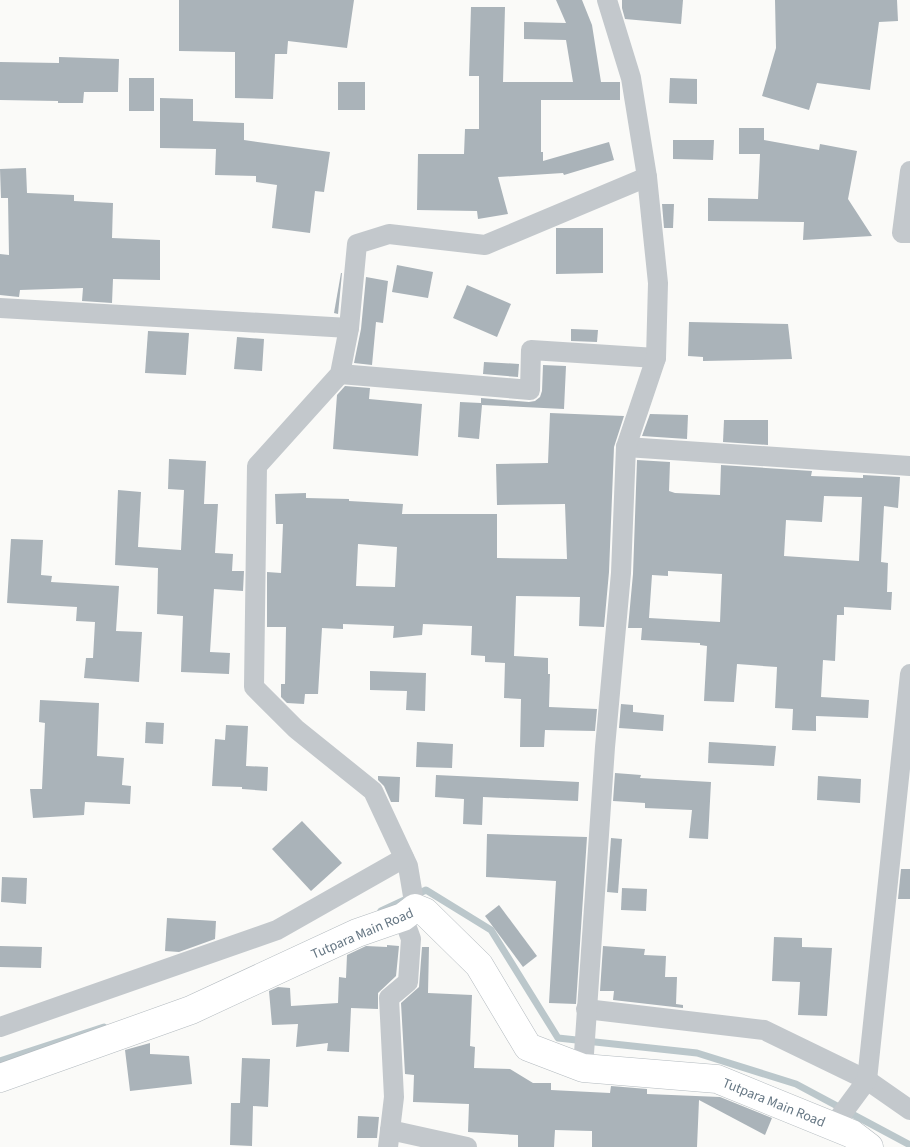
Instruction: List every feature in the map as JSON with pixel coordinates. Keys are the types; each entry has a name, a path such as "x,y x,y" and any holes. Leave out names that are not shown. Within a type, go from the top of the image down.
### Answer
{"street":[{"path":"583,1061 605,746 621,573 626,447 656,358 658,283 647,177 631,78 607,0"},
{"path":"910,171 902,233 910,233"},
{"path":"467,1147 389,1139 394,1097 389,998 408,982 411,939 406,862 373,791 296,729 254,687 257,466 340,374 349,328 357,244 388,234 485,244 647,177"},
{"path":"0,308 349,328"},
{"path":"340,374 530,390 531,350 656,358"},
{"path":"626,447 910,466"},
{"path":"836,1123 867,1080 910,674"},
{"path":"0,1027 277,930 406,862"},
{"name":"Tutpara Main Road","path":"0,1078 191,1010 357,933 409,912 425,912 479,965 528,1047 583,1061 717,1079 836,1123 869,1147"},
{"path":"585,1014 764,1030 867,1080 910,1110"}],"building":[{"path":"179,0 354,0 347,48 288,41 287,54 275,54 273,99 235,98 235,52 179,51"},
{"path":"556,0 582,0 592,25 601,82 620,82 620,100 541,100 541,152 543,152 543,161 609,142 614,160 564,175 563,173 498,177 508,214 478,219 477,211 417,210 418,154 464,154 465,129 479,129 479,76 469,76 471,7 505,7 503,82 573,82 566,40 524,39 524,22 566,23"},
{"path":"622,0 683,0 681,24 625,19"},
{"path":"775,0 897,0 898,21 879,22 870,90 817,83 809,110 762,96 776,48"},
{"path":"59,57 119,59 118,92 84,92 83,103 0,100 0,62 59,63"},
{"path":"129,78 154,78 154,111 129,111"},
{"path":"670,78 697,79 697,104 669,103"},
{"path":"338,82 365,82 365,110 338,110"},
{"path":"160,98 193,99 193,121 244,123 244,140 330,152 324,192 315,191 310,233 272,228 277,185 256,182 256,176 215,175 216,149 160,148"},
{"path":"739,128 764,128 764,140 819,150 820,144 857,151 848,199 872,236 803,240 804,222 708,221 708,198 758,199 760,154 739,154"},
{"path":"673,140 714,140 713,160 673,159"},
{"path":"26,168 27,193 74,195 74,201 113,203 112,238 160,240 160,280 113,279 112,303 82,301 83,288 20,290 19,297 0,295 0,254 9,255 8,198 1,198 0,169"},
{"path":"662,204 674,204 673,228 664,228"},
{"path":"556,228 603,228 603,273 556,274"},
{"path":"397,265 433,272 428,298 392,292"},
{"path":"342,273 338,314 334,313"},
{"path":"366,277 388,281 383,323 376,322 372,365 354,363 361,329"},
{"path":"467,285 511,304 497,337 453,318"},
{"path":"689,322 788,324 792,359 703,361 703,357 688,356"},
{"path":"571,329 598,330 597,342 571,341"},
{"path":"148,331 189,333 186,375 145,373"},
{"path":"237,337 264,339 262,371 234,369"},
{"path":"484,362 519,364 518,377 483,374"},
{"path":"543,365 566,366 564,409 482,405 479,439 458,437 460,402 481,403 481,398 535,401 540,397 542,391"},
{"path":"345,386 370,388 369,399 422,404 418,456 333,449 337,395"},
{"path":"550,413 624,416 614,447 609,572 604,627 579,626 580,597 516,596 514,656 548,658 548,674 550,674 549,707 597,709 595,731 545,730 544,747 520,747 521,699 504,698 505,663 485,662 485,656 471,655 472,626 423,624 422,635 393,638 394,626 343,624 343,629 322,628 318,694 305,694 304,704 287,703 281,697 281,684 285,684 286,627 267,627 267,572 281,573 283,524 276,524 275,494 306,493 306,498 349,499 349,501 403,504 402,514 497,514 497,558 567,559 565,504 497,505 496,464 548,463","holes":["358,544 397,547 395,587 356,586"]},
{"path":"650,414 688,415 687,439 642,436"},
{"path":"724,420 768,420 768,445 723,442"},
{"path":"169,459 206,461 204,504 218,504 215,553 233,554 232,571 244,571 243,591 214,589 210,652 230,653 229,674 181,672 183,616 157,614 158,568 115,565 118,490 141,492 138,547 181,550 184,490 168,489"},
{"path":"637,460 670,462 669,491 675,493 720,495 721,465 812,471 811,476 863,478 863,475 900,477 898,508 884,506 881,562 888,563 887,592 892,592 891,610 844,607 844,615 837,615 835,661 823,660 821,697 869,700 868,718 816,716 816,731 792,730 793,709 775,708 777,667 737,664 734,702 704,701 707,646 700,645 700,643 641,640 642,628 628,628 633,574","holes":["824,496 862,497 859,561 784,556 786,520 822,522","668,571 722,574 720,622 649,618 652,575 668,576"]},
{"path":"11,539 43,540 41,575 52,576 51,582 119,586 116,631 142,632 139,682 84,678 86,658 93,658 95,622 76,621 77,607 7,603"},
{"path":"370,671 426,673 425,711 406,710 407,691 370,690"},
{"path":"40,700 99,703 97,756 124,758 122,785 131,786 130,804 85,802 84,815 33,818 30,789 42,789 45,723 39,722"},
{"path":"621,704 633,705 633,712 664,715 663,731 619,728"},
{"path":"146,722 164,723 163,744 145,743"},
{"path":"226,725 248,726 246,766 268,767 267,791 242,789 242,787 212,786 215,739 225,740"},
{"path":"417,742 453,744 452,768 416,767"},
{"path":"709,742 776,746 774,766 708,763"},
{"path":"615,773 641,775 640,778 711,782 708,839 689,838 692,810 645,808 645,803 613,801"},
{"path":"436,775 579,782 578,801 483,797 482,825 463,824 464,799 435,797"},
{"path":"378,776 400,777 399,802 391,802 384,786 378,780"},
{"path":"818,776 861,779 860,803 817,800"},
{"path":"302,821 342,863 311,891 272,849"},
{"path":"487,834 587,837 576,1004 549,1003 556,881 486,877"},
{"path":"611,838 622,839 618,893 607,892"},
{"path":"901,869 910,869 910,899 898,899"},
{"path":"2,877 27,878 26,904 1,902"},
{"path":"622,888 647,889 646,911 621,910"},
{"path":"499,905 537,956 523,967 485,916"},
{"path":"167,918 216,921 215,939 179,952 165,951"},
{"path":"774,937 802,938 802,947 832,948 827,1016 798,1015 800,982 772,981"},
{"path":"387,945 399,946 396,976 378,993 378,1009 351,1008 349,1052 327,1051 328,1043 296,1047 298,1024 272,1025 269,991 278,987 290,988 291,1006 338,1003 339,977 346,978 347,955 366,946 387,947"},
{"path":"0,946 42,947 41,968 0,967"},
{"path":"603,946 645,949 644,955 666,956 665,977 677,977 676,1004 683,1005 683,1008 613,1000 614,991 600,991"},
{"path":"422,947 429,947 428,993 472,995 470,1046 475,1047 474,1068 510,1069 533,1083 551,1083 551,1090 610,1093 611,1086 647,1089 647,1094 720,1097 772,1118 765,1135 699,1100 697,1147 592,1147 592,1131 555,1130 554,1147 518,1147 518,1135 468,1132 469,1104 413,1102 414,1075 405,1074 401,1003 419,987"},
{"path":"150,1043 150,1054 189,1056 192,1084 130,1091 125,1050"},
{"path":"242,1058 270,1059 268,1107 253,1106 252,1146 230,1145 231,1103 240,1103"},
{"path":"358,1116 379,1117 377,1138 357,1138"}],"waterway":[{"path":"381,911 426,890 491,930 558,1038 697,1053 796,1084 910,1145"},
{"path":"0,1061 104,1027"}]}
